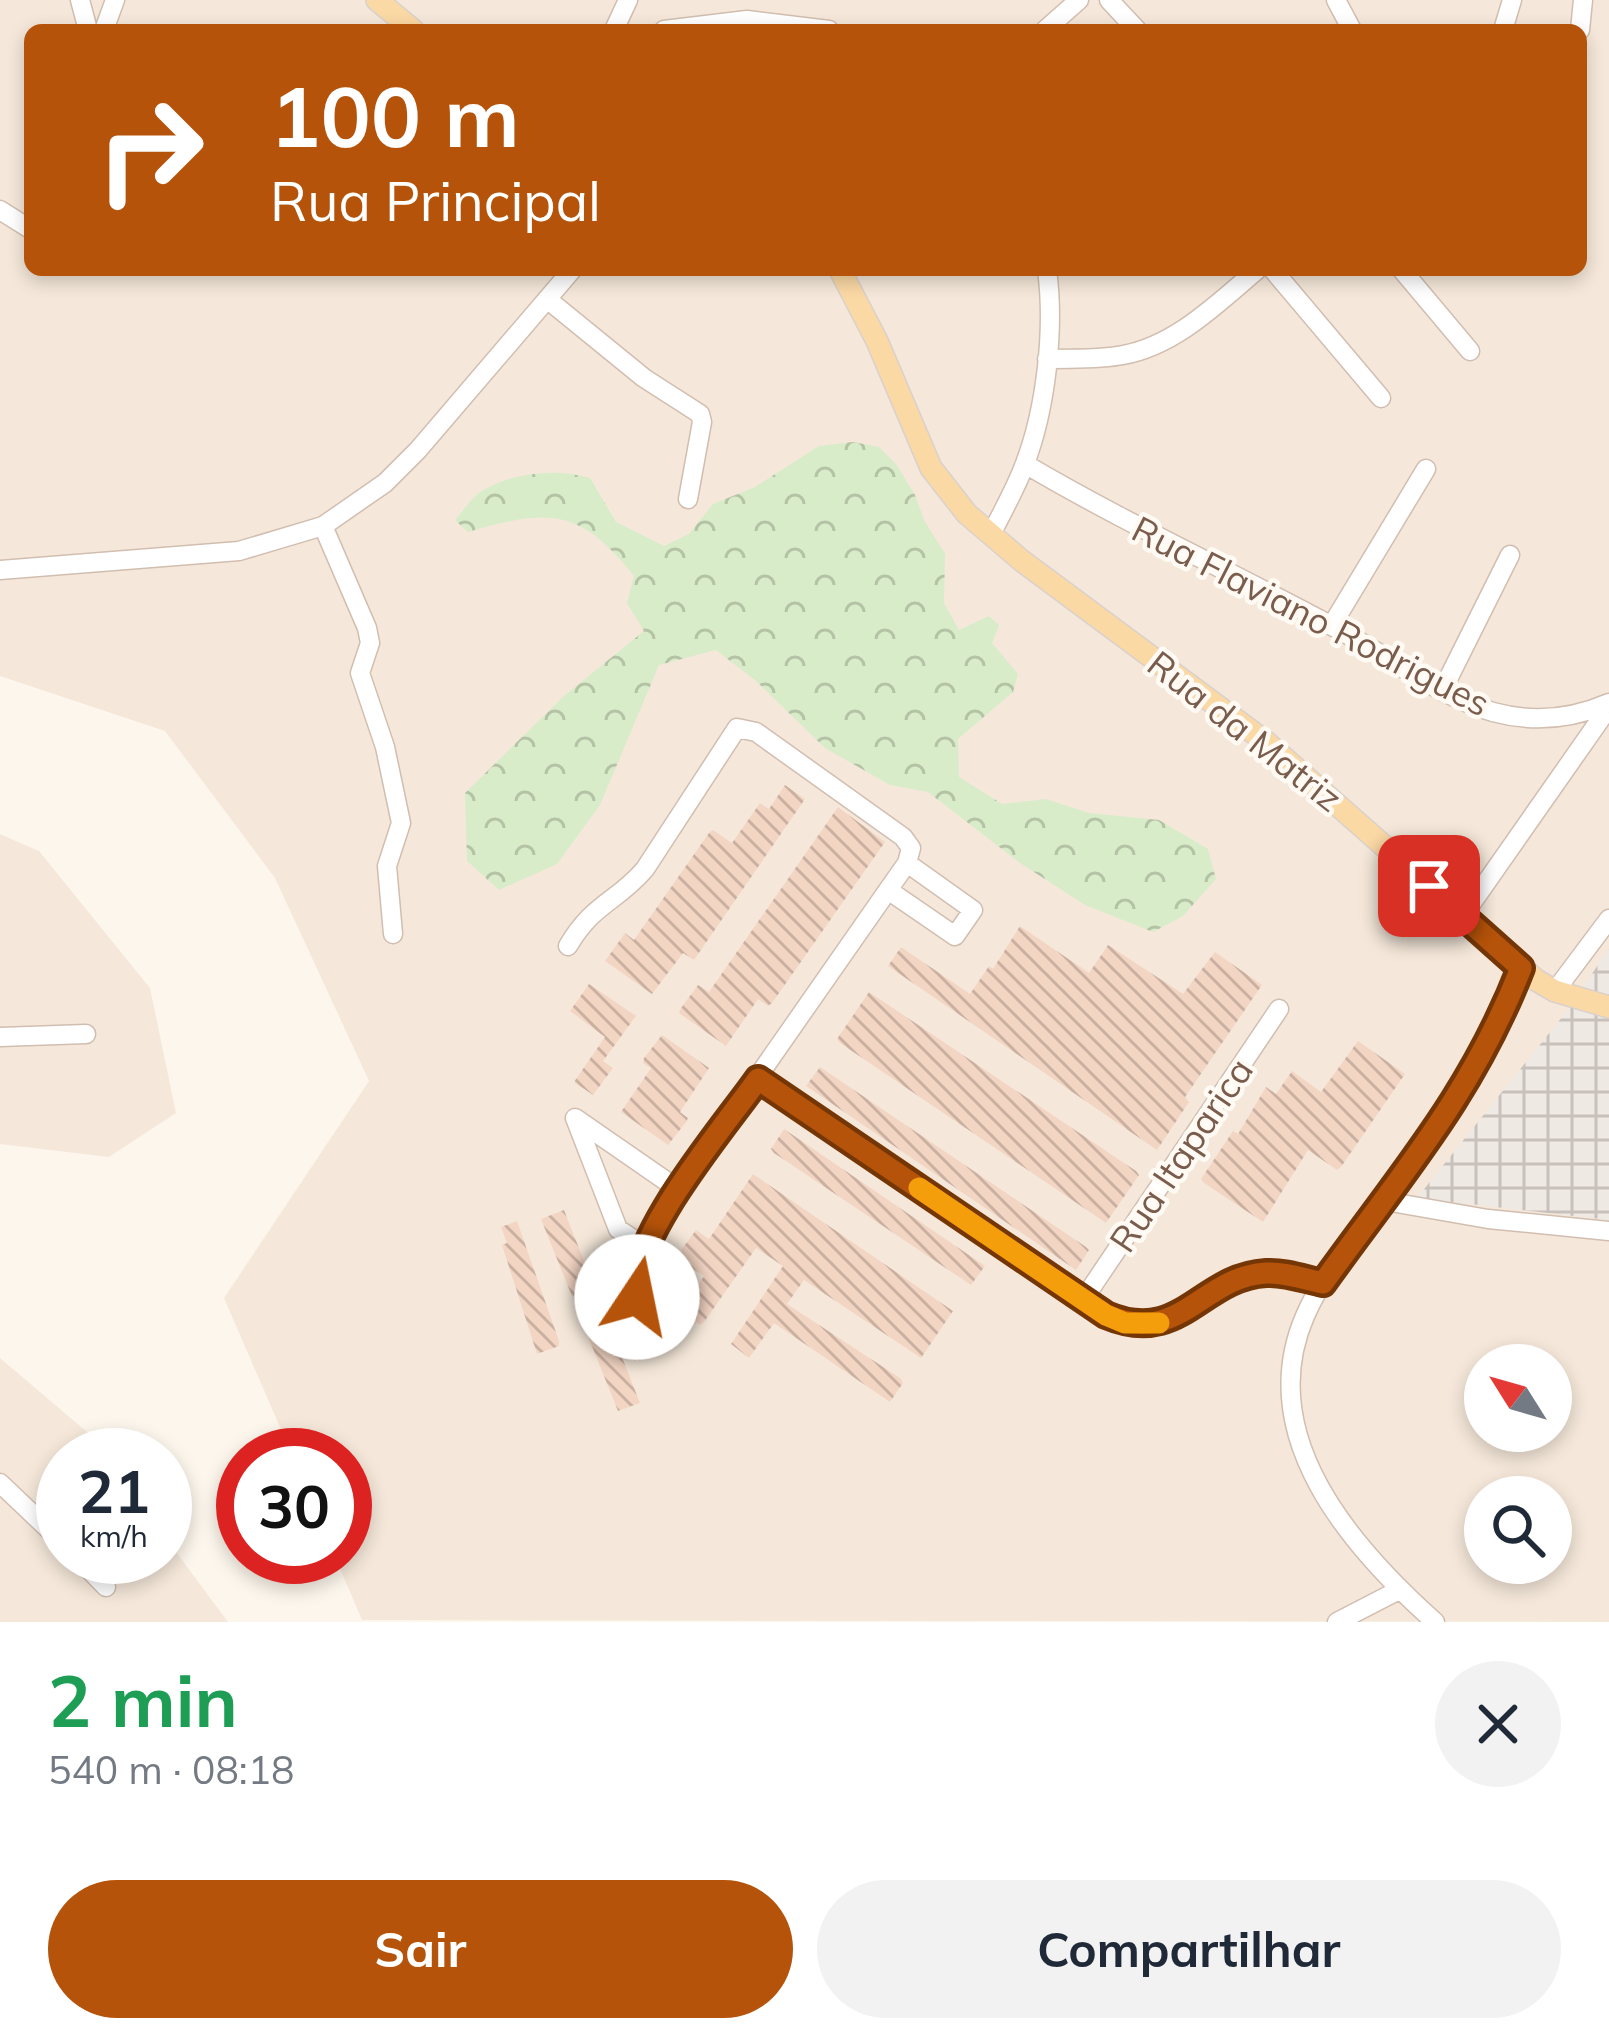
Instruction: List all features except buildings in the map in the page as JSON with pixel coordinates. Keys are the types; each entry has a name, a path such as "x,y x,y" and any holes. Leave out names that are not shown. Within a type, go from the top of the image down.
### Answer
{"main road":[{"path":"377,0 406,24"},
{"name":"Rua da Matriz","path":"843,276 877,341 931,468 948,493 992,535 1266,742 1521,968 1555,991 1609,1006"}],"street":[{"path":"1052,24 1079,0"},
{"path":"1109,0 1131,24"},
{"path":"714,24 747,20 780,24"},
{"path":"0,570 239,551 322,526 385,483 418,450 567,276"},
{"path":"992,535 1025,464 1047,359 1052,309 1048,276"},
{"path":"1047,359 1121,356 1147,349 1180,331 1244,276"},
{"path":"1278,276 1381,398"},
{"path":"1407,276 1470,351"},
{"path":"547,299 644,378 700,414 688,500"},
{"name":"Rua Flaviano Rodrigues","path":"1025,464 1468,703 1524,718 1583,714 1609,705"},
{"path":"1332,626 1426,469"},
{"path":"322,526 367,628 370,643 360,673 399,805 401,823 387,866 393,934"},
{"path":"1442,691 1510,555"},
{"path":"1462,917 1609,705"},
{"path":"568,946 586,917 645,869 737,728 756,732 903,837 910,848 907,863 679,1190 645,1247 635,1288 653,1336"},
{"path":"888,890 955,936 973,910 907,863"},
{"path":"1555,991 1609,919"},
{"path":"1435,1622 1399,1590 1339,1519 1315,1480 1292,1412 1289,1378 1293,1348 1323,1283 1421,1154 1478,1065 1521,968"},
{"name":"Rua Itaparica","path":"1083,1300 1279,1010"},
{"path":"0,1037 86,1034"},
{"path":"758,1079 1083,1300 1125,1323 1167,1322 1243,1278 1264,1273 1323,1283"},
{"path":"645,1247 618,1228 574,1118 679,1190"},
{"path":"1385,1201 1488,1219 1609,1231"},
{"path":"0,1483 36,1517"},
{"path":"103,1584 106,1587"},
{"path":"1336,1622 1399,1590"}],"shaded area":[{"path":"0,0 1609,0 1609,1622 362,1620 347,1584 372,1584 372,1428 280,1428 224,1298 369,1081 275,878 165,731 0,676"},
{"path":"0,834 39,851 150,988 176,1113 109,1157 0,1144"},
{"path":"1609,949 1609,1220 1417,1198 1563,1016"},
{"path":"0,1358 82,1428 36,1428 36,1584 192,1584 192,1573 228,1622 0,1622"}],"green space":[{"path":"853,442 879,447 915,495 945,554 944,603 959,630 989,616 999,625 992,643 1018,674 1013,692 958,739 959,777 1002,804 1046,799 1089,813 1159,820 1208,849 1216,879 1183,916 1153,932 1085,905 1020,863 928,792 890,785 825,748 756,681 716,650 659,665 600,805 557,864 499,890 467,861 465,793 564,696 644,631 627,603 634,576 596,537 579,526 542,518 468,532 455,520 471,500 521,476 549,473 590,478 616,522 664,546 689,534 713,504 755,487 819,446"}],"slow traffic":[{"path":"919,1188 1106,1315 1125,1323 1159,1323"}],"route":[{"path":"637,1297 635,1278 652,1230 758,1079 1106,1315 1125,1323 1167,1322 1222,1288 1264,1273 1323,1283 1457,1101 1494,1034 1521,968 1429,886"}]}
